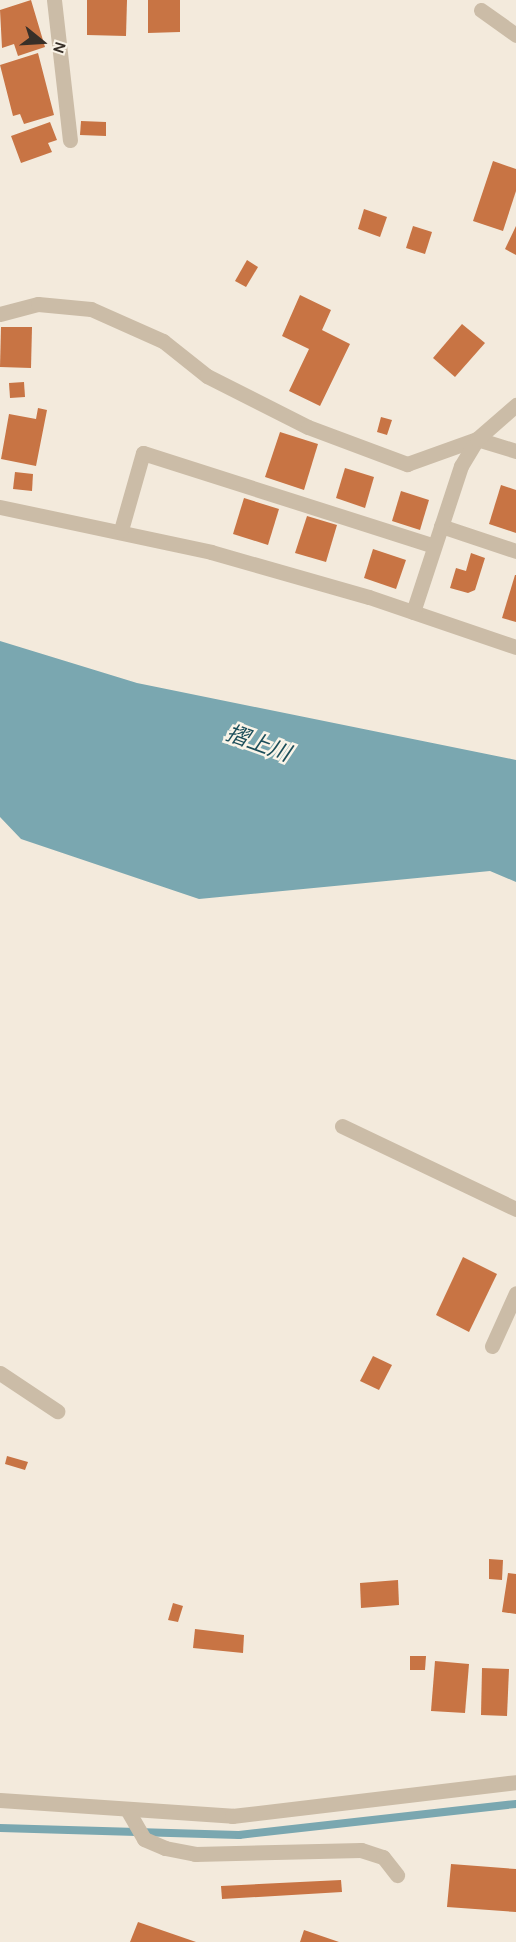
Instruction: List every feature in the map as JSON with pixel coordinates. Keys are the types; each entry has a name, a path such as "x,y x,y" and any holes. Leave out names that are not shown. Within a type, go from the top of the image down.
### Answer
{"street":[{"path":"54,0 70,140"},
{"path":"481,10 516,35"},
{"path":"0,314 39,304 91,309 163,341 207,376 308,427 407,464 477,440 516,452"},
{"path":"413,612 461,465 477,440 516,405"},
{"path":"121,530 143,453 434,546"},
{"path":"0,507 121,530 413,612 516,647"},
{"path":"441,525 516,551"},
{"path":"342,1126 516,1209"},
{"path":"492,1346 516,1293"},
{"path":"0,1373 57,1411"},
{"path":"0,1800 130,1815 232,1816 516,1782"},
{"path":"130,1815 144,1839 195,1854 362,1850 383,1857 397,1875"}],"water":[{"name":"摺上川","path":"0,641 137,683 516,760 516,882 490,871 199,899 21,839 0,817"}],"building":[{"path":"31,0 45,47 18,56 14,44 2,48 0,10"},
{"path":"87,0 127,0 126,36 87,35"},
{"path":"148,0 180,0 180,32 148,33"},
{"path":"38,53 54,115 24,124 20,114 13,116 0,65"},
{"path":"81,121 106,122 106,136 80,135"},
{"path":"50,122 57,140 48,143 52,152 21,163 11,136"},
{"path":"493,161 516,169 516,191 503,231 473,221"},
{"path":"364,209 387,217 380,237 358,229"},
{"path":"413,226 432,232 425,254 406,248"},
{"path":"516,226 516,255 505,249"},
{"path":"247,260 258,267 246,287 235,281"},
{"path":"300,295 331,310 322,330 350,344 320,406 289,391 309,349 282,336"},
{"path":"462,324 485,343 455,377 433,358"},
{"path":"1,327 32,327 31,368 0,367"},
{"path":"24,382 25,397 10,398 9,383"},
{"path":"38,408 47,410 36,466 1,459 9,414 36,419"},
{"path":"381,417 392,420 387,435 377,432"},
{"path":"280,432 318,444 304,490 265,477"},
{"path":"345,468 374,477 365,508 336,498"},
{"path":"15,472 33,474 32,491 13,489"},
{"path":"501,485 516,490 516,533 489,524"},
{"path":"401,491 429,500 420,530 392,521"},
{"path":"244,498 279,509 268,545 233,534"},
{"path":"307,516 337,525 326,562 295,553"},
{"path":"373,549 406,560 396,589 364,578"},
{"path":"471,553 485,558 475,590 468,593 450,588 456,568 466,571"},
{"path":"516,575 516,622 502,618"},
{"path":"463,1257 497,1274 469,1332 436,1315"},
{"path":"373,1356 392,1365 379,1390 360,1381"},
{"path":"7,1456 28,1462 25,1470 5,1464"},
{"path":"489,1559 503,1560 502,1580 489,1579"},
{"path":"508,1573 516,1574 516,1614 502,1612"},
{"path":"398,1580 399,1605 361,1608 360,1583"},
{"path":"173,1603 183,1606 178,1622 168,1620"},
{"path":"195,1629 244,1635 243,1653 193,1648"},
{"path":"410,1656 426,1656 425,1670 410,1670"},
{"path":"435,1661 469,1664 465,1713 431,1711"},
{"path":"482,1668 509,1669 507,1716 481,1715"},
{"path":"451,1864 516,1869 516,1912 447,1907"},
{"path":"341,1880 342,1892 222,1899 221,1886"},
{"path":"138,1922 196,1942 130,1942"},
{"path":"304,1930 339,1942 300,1942"}],"waterway":[{"path":"0,1828 239,1835 516,1804"}]}
